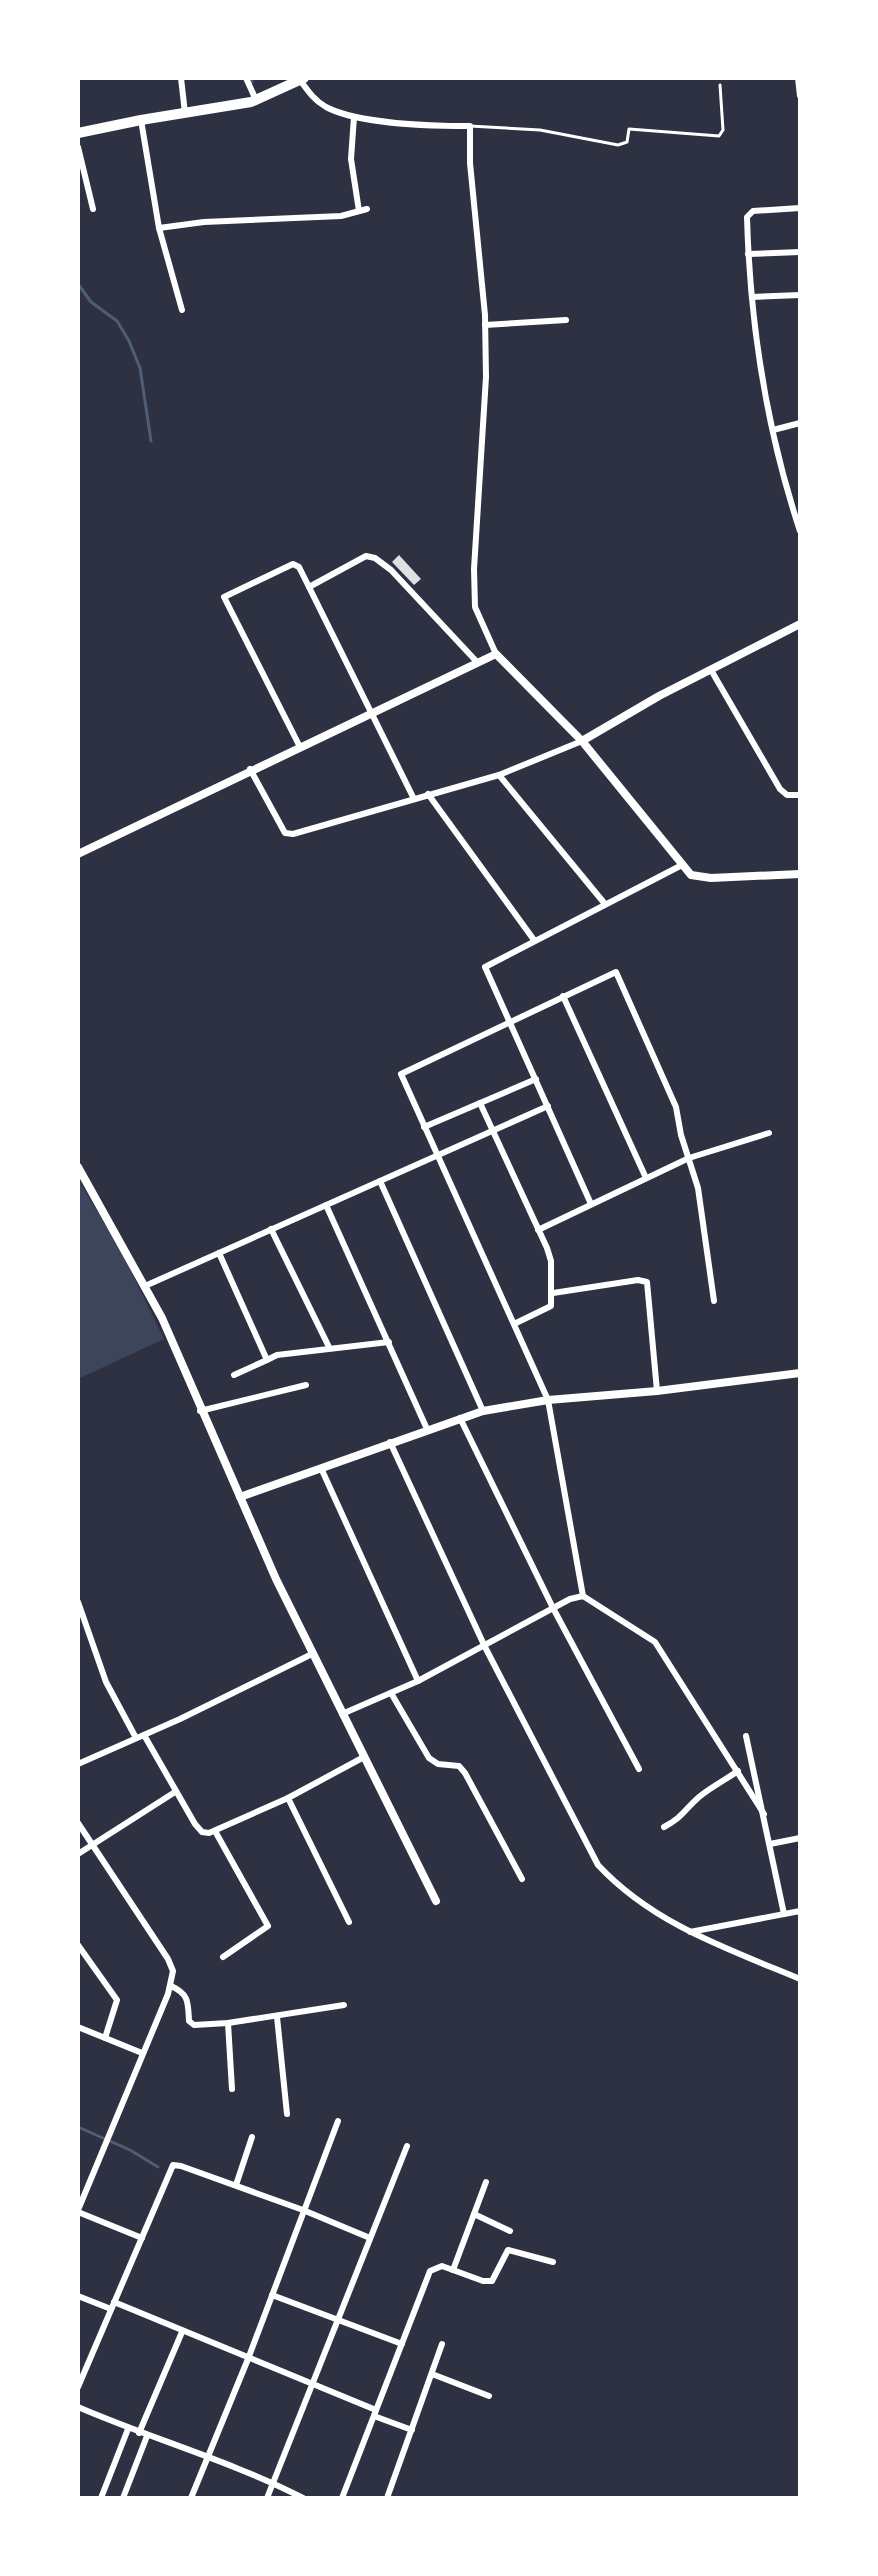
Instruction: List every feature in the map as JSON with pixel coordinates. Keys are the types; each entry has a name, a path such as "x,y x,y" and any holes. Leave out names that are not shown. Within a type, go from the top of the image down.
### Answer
{"main road":[{"path":"78,133 256,100 302,79"}],"street":[{"path":"181,78 185,113"},
{"path":"246,78 256,100"},
{"path":"798,78 800,96"},
{"path":"302,79 314,99 354,117 470,126 486,377 474,569 475,607 496,654 582,741 691,875 700,878 800,874"},
{"path":"354,117 351,159 359,211"},
{"path":"141,120 159,228 182,310"},
{"path":"78,147 93,209"},
{"path":"800,208 749,213 748,254 762,386 800,531"},
{"path":"159,228 204,222 341,216 367,209"},
{"path":"748,254 800,252"},
{"path":"752,297 800,295"},
{"path":"485,325 566,320"},
{"path":"773,430 800,423"},
{"path":"309,587 366,556 375,558 391,570 477,662"},
{"path":"300,747 224,597 288,565 296,565 309,587 414,799"},
{"path":"250,769 273,814 285,833 290,834 499,775 582,741 798,624 800,636"},
{"path":"78,854 250,769 496,654"},
{"path":"711,670 780,789 787,795 800,795"},
{"path":"499,775 605,904"},
{"path":"428,794 534,940"},
{"path":"591,1204 485,967 682,865"},
{"path":"583,1596 548,1400 401,1074 616,972 673,1097 704,1221 714,1301"},
{"path":"563,996 646,1178"},
{"path":"424,1127 536,1079"},
{"path":"480,1103 550,1255 551,1306 514,1324"},
{"path":"145,1286 548,1106"},
{"path":"538,1230 689,1158 769,1133"},
{"path":"78,1167 162,1318 200,1411 312,1654 436,1901"},
{"path":"380,1181 483,1411"},
{"path":"326,1205 427,1429"},
{"path":"271,1229 329,1347"},
{"path":"219,1253 267,1360"},
{"path":"553,1293 638,1280 647,1282 650,1286 657,1391"},
{"path":"234,1375 277,1355 389,1342"},
{"path":"240,1497 483,1411 548,1400 657,1391 800,1373"},
{"path":"200,1411 306,1385"},
{"path":"460,1418 553,1608 639,1769"},
{"path":"390,1442 485,1647 598,1865 657,1915 800,1979"},
{"path":"321,1468 418,1681"},
{"path":"342,1714 418,1681 570,1599 583,1596 655,1642 764,1814"},
{"path":"78,1602 110,1690 136,1738"},
{"path":"78,1764 312,1654"},
{"path":"391,1693 429,1758 438,1764 459,1766 465,1773 522,1879"},
{"path":"144,1735 175,1792 202,1832 215,1831 288,1798 364,1757"},
{"path":"746,1736 784,1914"},
{"path":"664,1827 680,1819 704,1793 738,1771"},
{"path":"78,1854 175,1792"},
{"path":"288,1798 349,1922"},
{"path":"78,1823 173,1971 171,1986 78,2211 142,2238"},
{"path":"215,1831 268,1926 223,1957"},
{"path":"770,1844 800,1838"},
{"path":"690,1932 800,1911"},
{"path":"78,1945 117,2000 105,2038"},
{"path":"171,1986 184,1992 187,1997 191,2024 277,2017 344,2005"},
{"path":"277,2017 287,2114"},
{"path":"228,2023 232,2089"},
{"path":"78,2027 142,2053"},
{"path":"191,2498 248,2359 338,2121"},
{"path":"236,2185 252,2137"},
{"path":"267,2498 407,2146"},
{"path":"78,2387 173,2165 236,2185 370,2238"},
{"path":"453,2270 486,2182"},
{"path":"474,2214 510,2231"},
{"path":"342,2498 430,2271 438,2266 483,2281 492,2281 508,2250 553,2262"},
{"path":"272,2295 402,2344"},
{"path":"78,2296 182,2332 313,2385 412,2430"},
{"path":"123,2498 143,2434 182,2332"},
{"path":"387,2498 442,2344"},
{"path":"432,2374 489,2396"},
{"path":"78,2407 273,2483 303,2498"},
{"path":"101,2498 128,2429"}],"lane":[{"path":"470,126 540,130 618,145 627,142 629,129 719,136 723,130 720,85"}],"shaded area":[{"path":"78,1179 123,1255 164,1339 78,1379"}],"building":[{"path":"399,555 421,579 414,585 392,562"}],"waterway":[{"path":"250,78 252,82"},
{"path":"78,284 91,302 117,321 129,341 140,368 151,441"},
{"path":"78,2127 130,2150 158,2167"}]}
